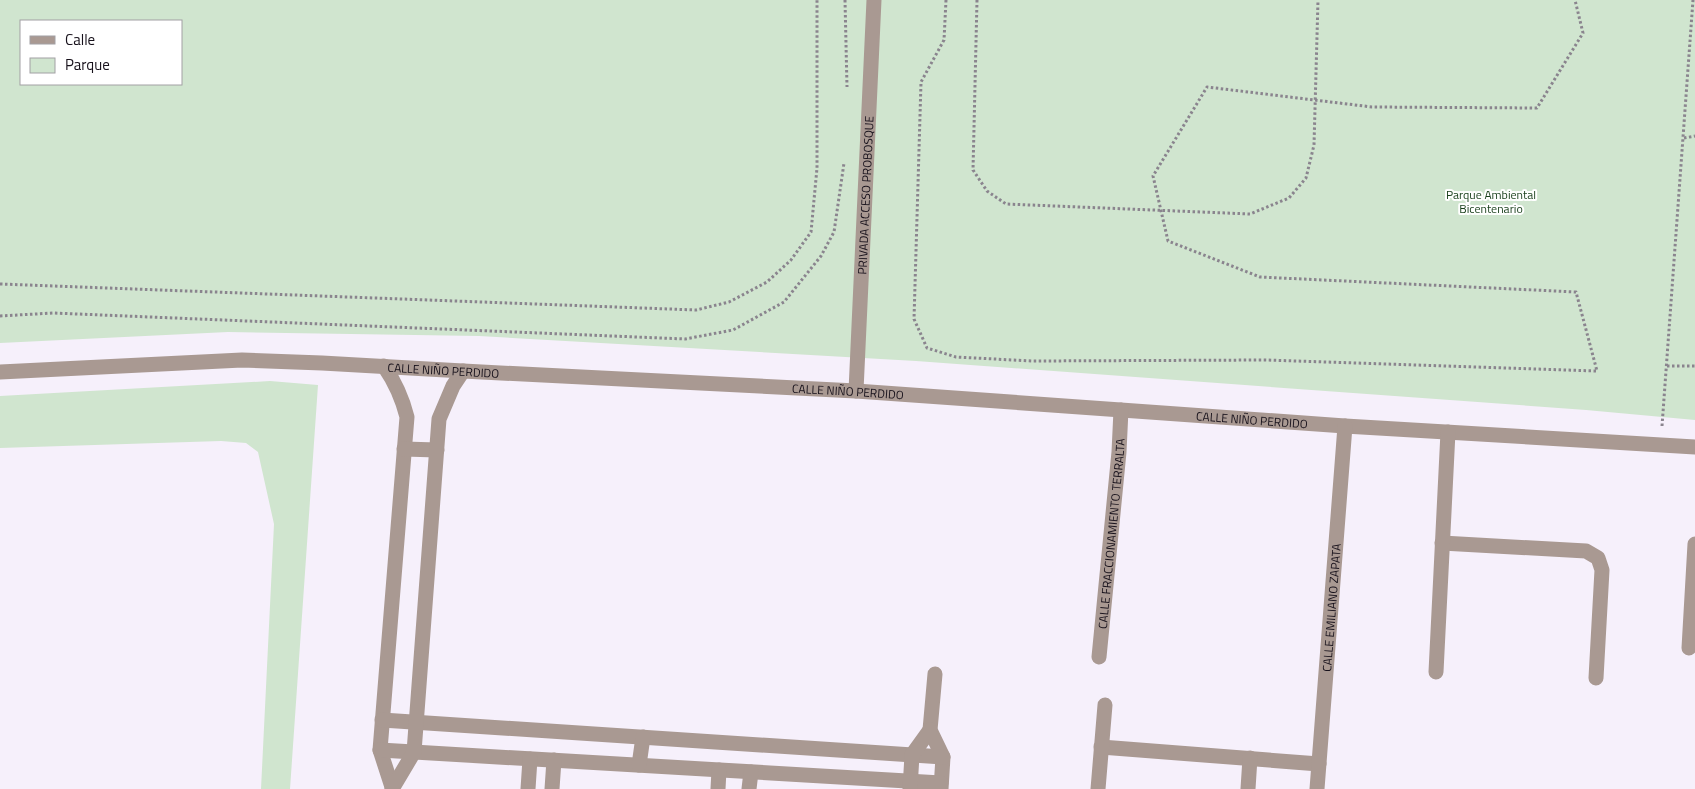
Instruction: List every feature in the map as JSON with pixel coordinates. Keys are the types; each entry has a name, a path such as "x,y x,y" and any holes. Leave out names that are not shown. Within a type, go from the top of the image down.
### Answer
{"street":[{"name":"PRIVADA ACCESO PROBOSQUE","path":"856,391 874,0"},
{"name":"CALLE NIÑO PERDIDO","path":"0,372 242,360 384,366 856,391 1345,426 1695,447"},
{"path":"384,366 402,398 407,417 380,750 392,788"},
{"path":"392,788 414,752 439,419 453,386 462,371"},
{"name":"CALLE FRACCIONAMIENTO TERRALTA","path":"1099,657 1119,452 1121,410"},
{"name":"CALLE EMILIANO ZAPATA","path":"1317,789 1345,426"},
{"path":"1436,672 1448,432"},
{"path":"404,449 437,450"},
{"path":"1442,543 1586,552 1598,558 1602,570 1596,678"},
{"path":"1690,648 1695,544"},
{"path":"910,785 912,755 930,730 935,674"},
{"path":"1098,789 1105,705"},
{"path":"382,720 943,757"},
{"path":"380,750 751,772 941,786 943,757 930,730"},
{"path":"638,765 643,737"},
{"path":"1102,747 1319,764"},
{"path":"1248,789 1250,758"},
{"path":"528,789 530,759"},
{"path":"552,789 554,760"},
{"path":"718,789 719,770"},
{"path":"749,789 751,772"}],"path":[{"path":"0,284 696,310 729,302 767,282 791,260 811,232 818,168 817,0"},
{"path":"845,0 847,93"},
{"path":"946,0 944,40 921,82 914,320 928,348 956,358 1032,361 1266,360 1597,371 1576,292 1260,277 1168,241 1153,176 1207,87 1372,107 1537,108 1583,33 1575,0"},
{"path":"977,0 973,170 987,191 1006,204 1250,214 1289,198 1306,178 1314,145 1318,0"},
{"path":"1661,445 1693,0"},
{"path":"1684,138 1695,136"},
{"path":"0,316 53,312 685,339 732,330 784,302 821,256 834,232 844,158"},
{"path":"1667,366 1695,366"}],"green space":[{"name":"Parque Ambiental Bicentenario","path":"0,0 1695,0 1695,420 1586,410 916,361 479,336 228,332 0,343"},
{"path":"270,381 318,385 290,789 261,789 274,524 258,452 246,443 221,441 0,448 0,396"}]}
